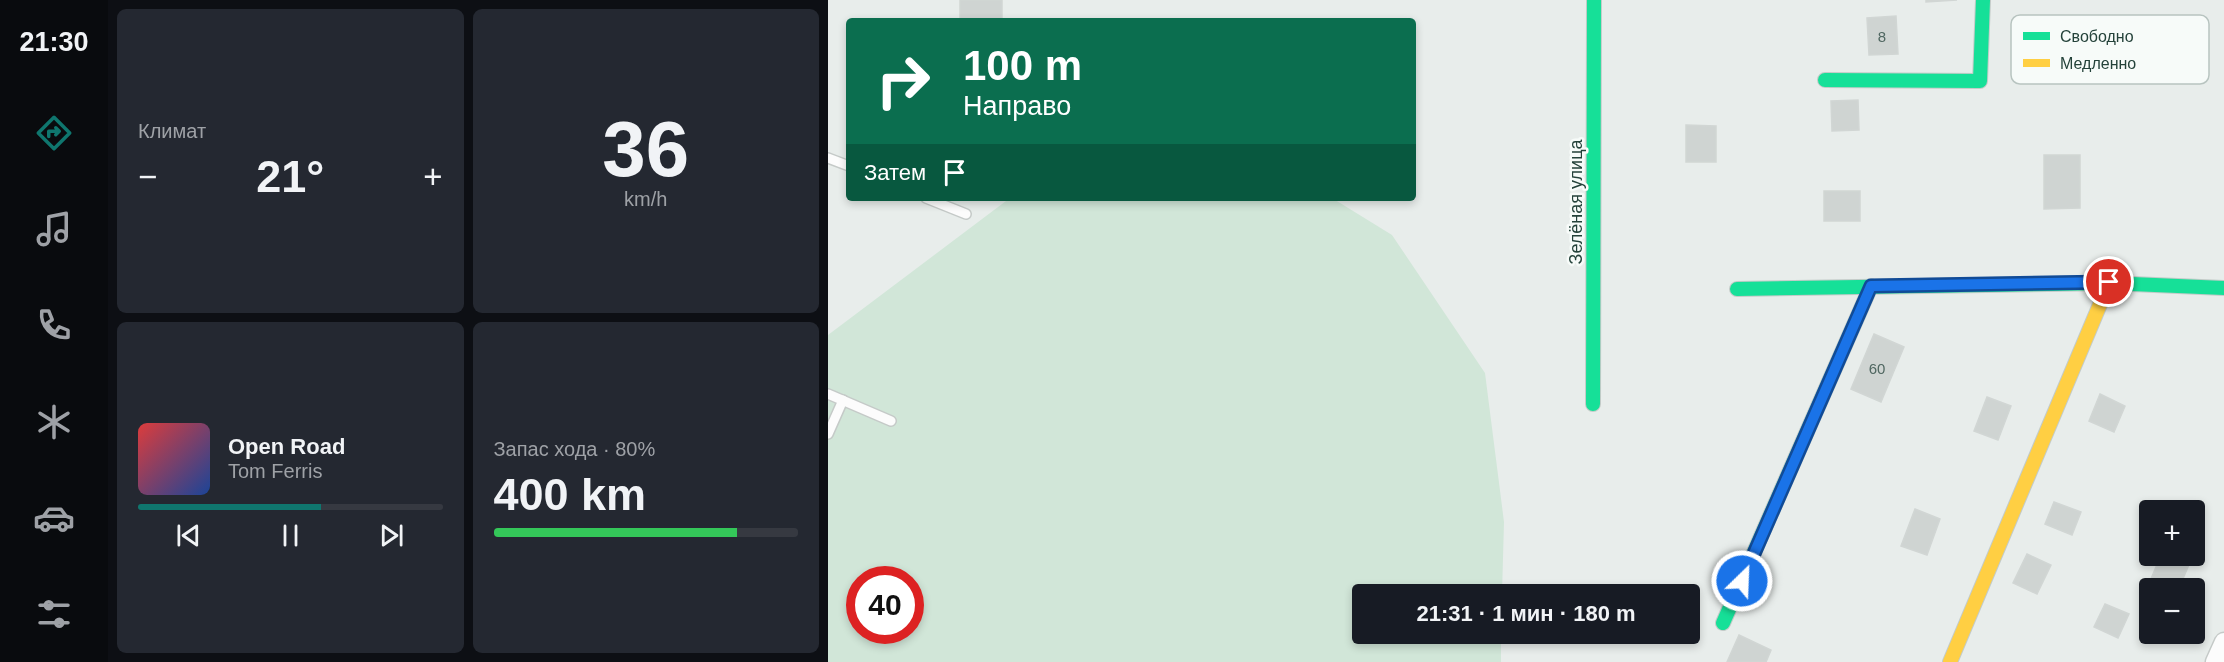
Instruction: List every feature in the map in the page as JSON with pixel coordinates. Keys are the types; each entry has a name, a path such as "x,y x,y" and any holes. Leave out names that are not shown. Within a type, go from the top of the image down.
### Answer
{"street":[{"name":"Зелёная улица","path":"1593,404 1594,0"},
{"path":"1825,80 1980,81 1983,0"},
{"path":"1950,662 2109,282"},
{"path":"1737,289 2109,282 2224,288"},
{"path":"1724,623 1871,286"},
{"path":"2215,662 2224,642"}],"lane":[{"path":"828,158 846,165"},
{"path":"934,201 966,214"},
{"path":"828,394 891,421"},
{"path":"828,434 843,400"}],"green space":[{"path":"1006,201 1337,201 1392,235 1485,373 1504,522 1502,584 1352,584 1352,644 1501,644 1501,662 828,662 828,335"}],"building":[{"path":"960,0 1002,0 1002,18 960,18"},
{"path":"1926,0 1957,0 1926,2"},
{"path":"1896,16 1898,54 1869,55 1867,18"},
{"path":"1858,100 1859,130 1832,131 1831,101"},
{"path":"1686,125 1716,126 1716,162 1686,162"},
{"path":"2044,155 2080,155 2080,208 2044,209"},
{"path":"1824,191 1860,191 1860,221 1824,221"},
{"path":"1874,334 1904,347 1881,402 1851,389"},
{"path":"2100,394 2125,406 2114,432 2089,421"},
{"path":"1987,397 2011,406 1998,440 1974,431"},
{"path":"2054,502 2081,512 2072,535 2045,524"},
{"path":"1915,509 1940,519 1927,555 1901,546"},
{"path":"2027,554 2051,565 2037,594 2013,583"},
{"path":"2156,566 2188,566 2183,578 2151,578"},
{"path":"2105,604 2129,614 2118,638 2094,627"},
{"path":"1739,635 1771,650 1766,662 1727,662"}],"traffic: fast":[{"path":"1593,404 1594,0"},
{"path":"1825,80 1980,81 1983,0"},
{"path":"1737,289 2109,283 2224,288"},
{"path":"1723,623 1871,286"}],"traffic: slow":[{"path":"1950,662 2109,283"}],"route":[{"path":"1742,581 1871,286 2109,282"}]}
